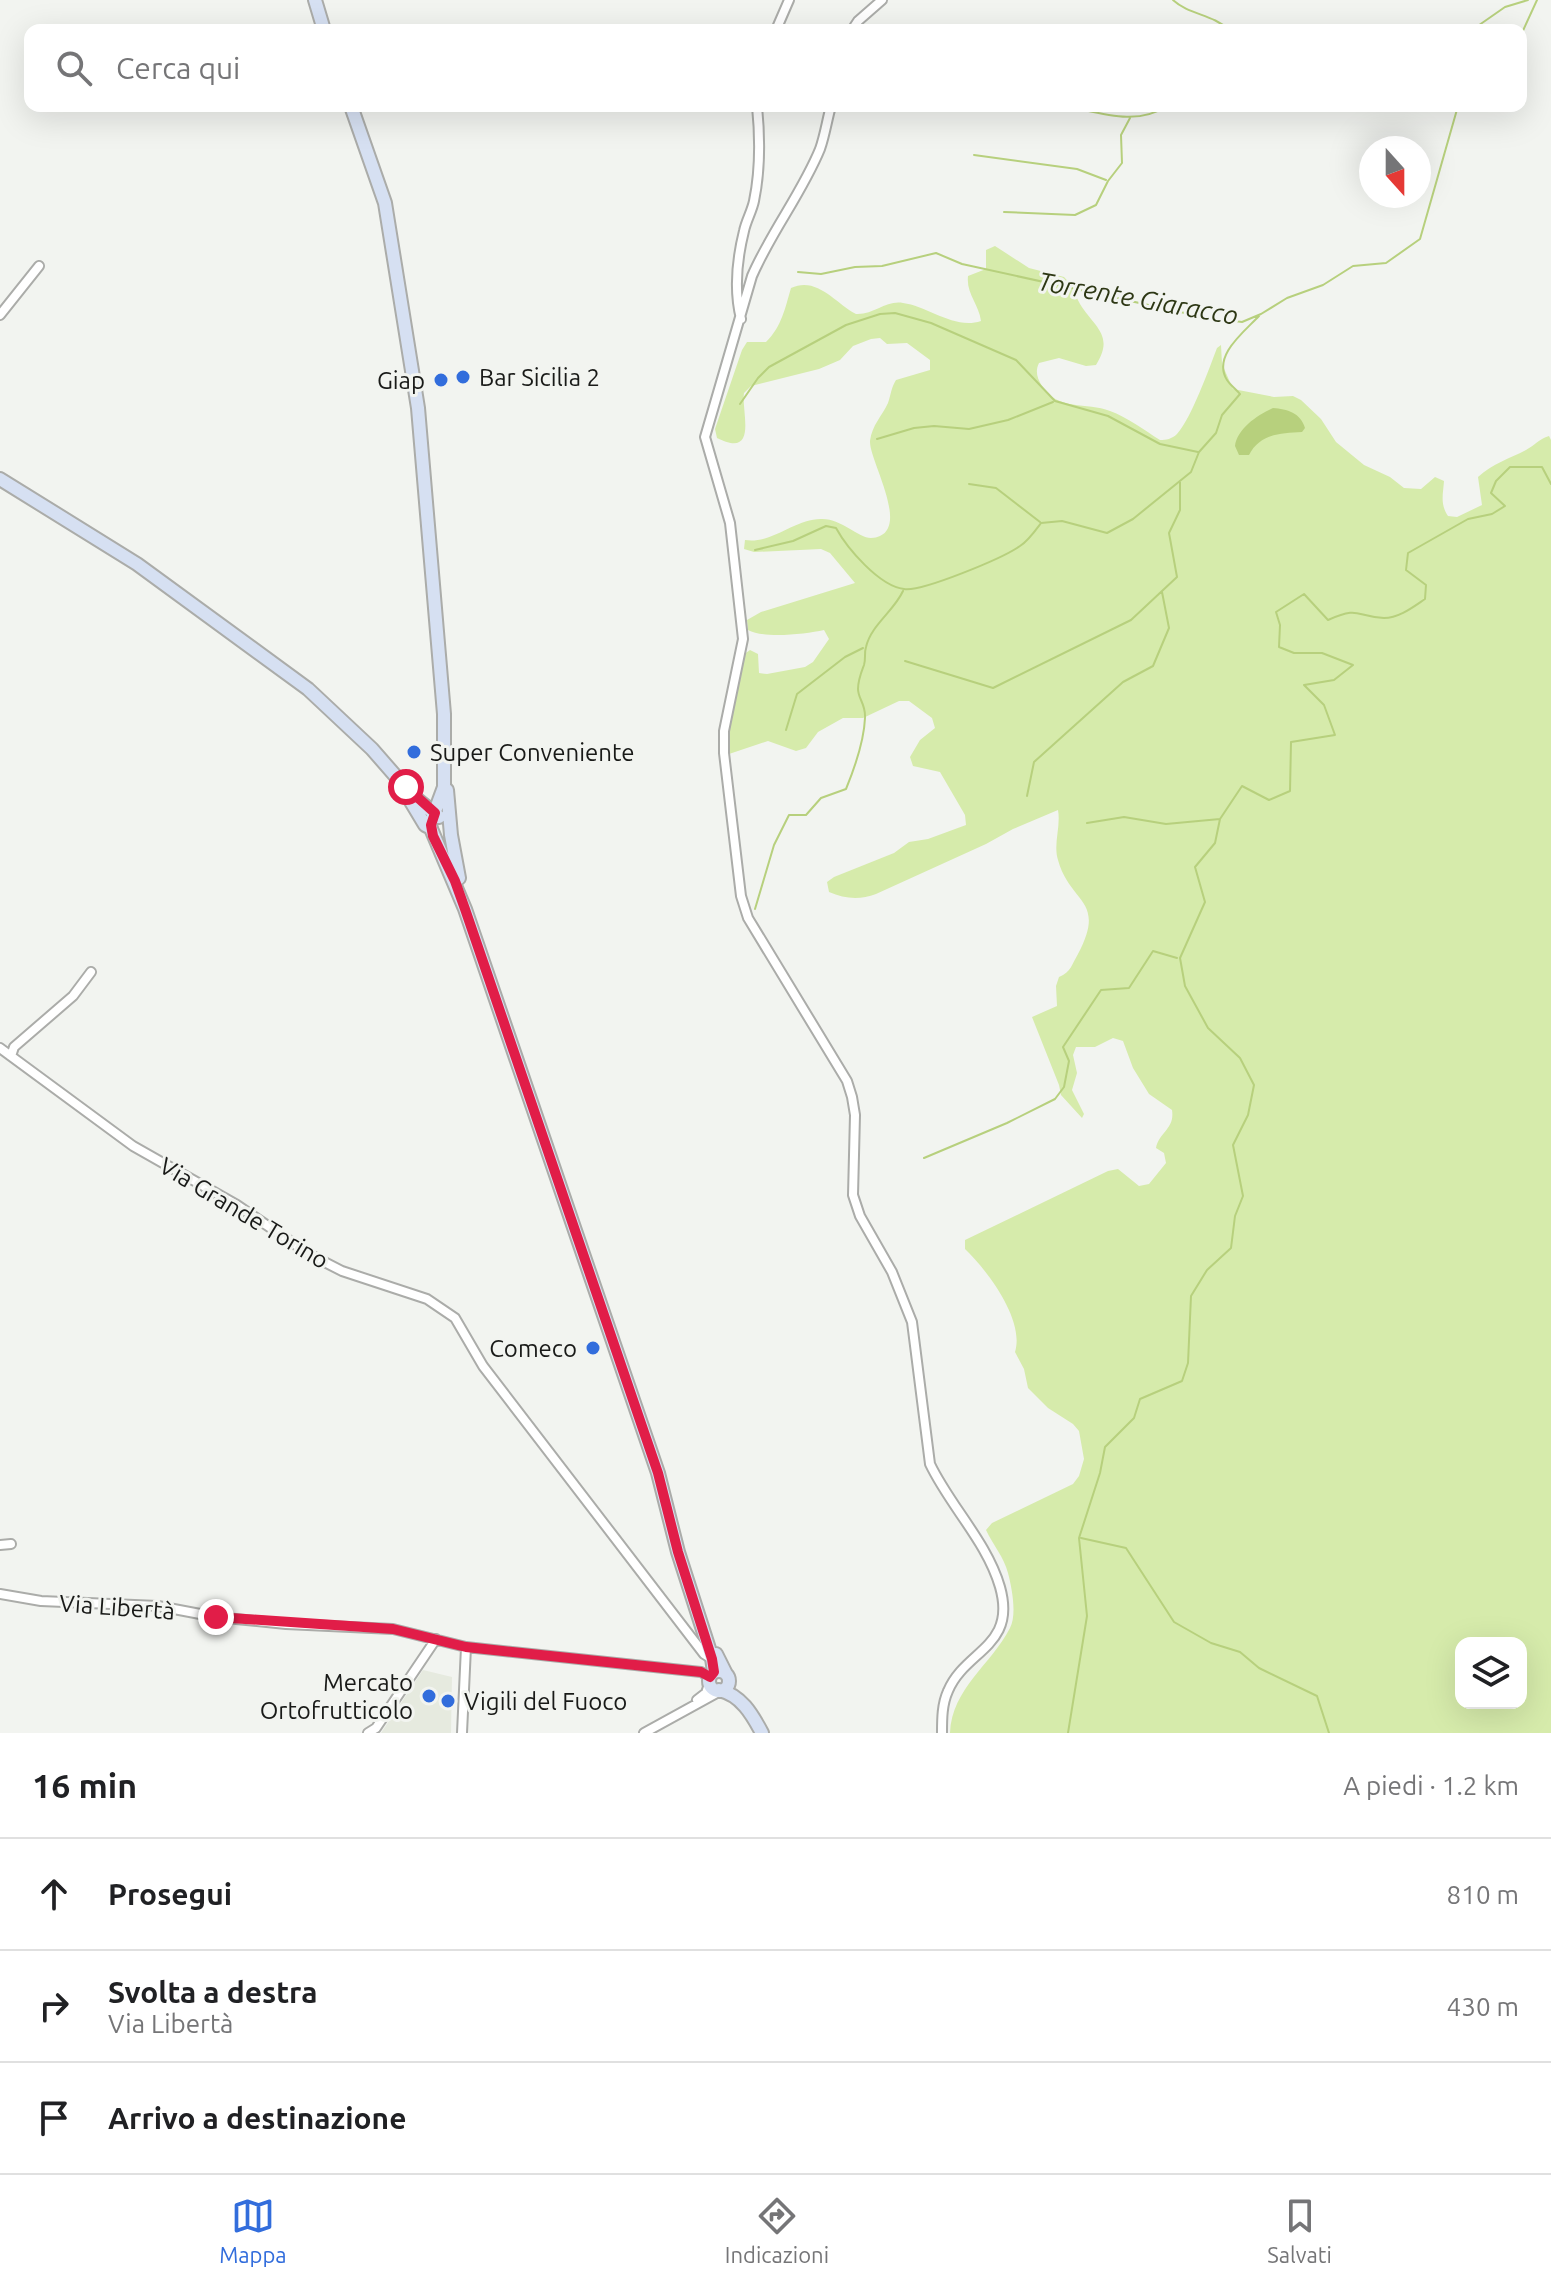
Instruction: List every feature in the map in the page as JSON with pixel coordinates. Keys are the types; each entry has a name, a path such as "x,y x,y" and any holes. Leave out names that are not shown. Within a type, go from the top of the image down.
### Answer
{"main road":[{"path":"315,0 322,24"},
{"path":"353,112 385,203 411,354 442,683 444,771 438,822 658,1473 678,1552 718,1679"},
{"path":"0,479 137,564 308,689 372,749 438,822"},
{"path":"400,782 438,822"},
{"path":"697,1615 696,1634 718,1679 749,1704 760,1729"}],"street":[{"path":"779,24 789,0"},
{"path":"856,24 882,0"},
{"path":"741,320 738,269 744,229 754,201 757,180 757,112"},
{"path":"829,112 813,164 756,266 705,437 730,523 743,639 724,731 724,753 741,896 748,918 847,1081 855,1115 853,1195 860,1216 892,1272 912,1322 930,1464 993,1566 1001,1590 1001,1624 995,1638 948,1690 942,1713 942,1733"},
{"path":"0,315 39,266"},
{"path":"11,1056 14,1047 73,996 91,972"},
{"name":"Via Grande Torino","path":"0,1048 133,1146 237,1205 309,1254 342,1271 427,1299 455,1318 490,1375 696,1634"},
{"path":"0,1545 11,1544"},
{"name":"Via Libertà","path":"0,1594 41,1601 158,1606 216,1617 272,1622 393,1629 466,1647 701,1672 718,1679"},
{"path":"368,1733 376,1728 436,1639"},
{"path":"462,1733 466,1647"},
{"path":"688,1709 718,1679"},
{"path":"644,1733 688,1709 718,1679"}],"shaded area":[{"path":"995,246 1029,268 1064,277 1100,332 1103,346 1096,365 1086,366 1059,358 1039,363 1038,377 1042,386 1048,394 1064,403 1101,408 1129,420 1160,440 1173,437 1182,427 1221,345 1222,364 1233,389 1274,397 1293,396 1301,400 1321,419 1336,442 1364,465 1390,477 1404,488 1421,489 1435,477 1444,481 1443,503 1448,516 1457,517 1482,505 1478,477 1484,472 1546,437 1549,436 1551,440 1551,1733 950,1733 952,1717 965,1690 1012,1623 1013,1601 1008,1573 986,1530 992,1523 1073,1484 1084,1459 1079,1431 1028,1388 1024,1369 1015,1352 1017,1339 1009,1311 984,1269 965,1249 965,1240 1108,1171 1118,1169 1139,1186 1149,1184 1166,1163 1164,1153 1156,1148 1171,1122 1172,1110 1149,1094 1133,1068 1123,1041 1113,1038 1095,1047 1076,1047 1073,1055 1077,1073 1072,1090 1084,1114 1082,1118 1061,1095 1032,1017 1057,1006 1059,977 1073,964 1089,922 1088,912 1063,874 1058,860 1058,810 876,894 847,897 829,892 827,882 894,853 909,842 928,839 966,825 965,815 940,772 913,766 910,757 920,740 935,728 932,718 909,701 899,701 863,718 843,718 818,732 806,748 796,751 768,741 729,754 727,733 743,655 750,650 758,654 759,673 805,667 813,662 829,639 824,630 785,635 755,633 748,630 747,620 761,612 855,583 830,553 821,549 754,552 744,549 745,540 765,538 821,519 835,522 866,537 884,534 890,511 872,451 871,435 896,380 930,370 930,360 907,343 887,344 880,338 871,339 853,346 840,360 819,369 751,386 744,393 745,430 739,442 730,443 717,438 715,429 742,350 747,342 766,342 776,330 791,288 809,285 817,288 856,314 897,303 971,323 981,321 968,276 986,269 986,250"},
{"path":"1273,408 1293,413 1305,428 1302,432 1271,436 1259,443 1249,455 1239,455 1235,446 1244,428"},
{"name":"Mercato Ortofrutticolo","path":"423,1670 452,1677 451,1733 381,1733"}],"waterway":[{"path":"1173,0 1221,24"},
{"path":"1481,24 1505,7 1528,0"},
{"name":"Torrente Giaracco","path":"1526,24 1537,0"},
{"path":"1094,112 1130,117 1155,112"},
{"name":"Torrente Giaracco","path":"798,272 821,274 855,267 882,266 936,253 962,264 1203,317 1242,322 1287,298 1323,285 1353,266 1386,263 1420,239 1456,112"},
{"path":"1004,212 1075,215 1096,205 1108,181 1122,163 1121,135 1130,118"},
{"path":"974,155 1077,169 1106,180"},
{"path":"740,404 769,367 846,325 880,314 895,313 931,323 1016,360 1055,401 1108,416 1160,444 1198,452"},
{"path":"755,550 793,541 826,526 836,528 874,574 894,586 913,589 944,580 1011,551 1023,544 1041,523 1062,521 1107,533 1133,519 1191,472 1199,452 1216,433 1222,415 1240,394 1228,382 1223,371 1227,353 1259,316"},
{"path":"877,439 914,428 969,429 1008,420 1053,402"},
{"path":"1068,1733 1087,1616 1079,1538 1105,1447 1134,1418 1140,1399 1182,1381 1188,1363 1191,1296 1207,1270 1231,1248 1235,1216 1243,1196 1233,1145 1248,1115 1254,1085 1240,1058 1208,1028 1185,986 1180,958 1205,902 1195,867 1215,843 1220,819 1242,786 1269,800 1290,791 1291,742 1335,735 1324,705 1304,685 1334,680 1353,665 1322,653 1294,653 1279,647 1280,625 1276,612 1304,594 1328,620 1352,613 1390,618 1411,609 1425,599 1426,585 1406,570 1408,553 1468,519 1492,514 1505,506 1491,493 1496,481 1510,467 1542,467 1551,484"},
{"path":"905,661 993,688 1131,620 1177,577 1169,533 1180,510 1180,482"},
{"path":"969,484 996,488 1040,522"},
{"path":"755,909 774,845 789,815 806,815 821,798 846,789 864,727 864,709 858,689 866,647 873,632 903,591"},
{"path":"1027,796 1034,762 1123,682 1153,666 1169,628 1162,592"},
{"path":"786,730 797,694 845,657 863,648"},
{"path":"1087,823 1124,817 1166,824 1220,819"},
{"path":"924,1158 1055,1099 1064,1087 1069,1061 1063,1047 1101,990 1129,988 1153,951 1177,958"},
{"path":"1081,1538 1126,1548 1174,1622 1211,1643 1240,1652 1259,1668 1317,1696 1329,1733"}],"place":[{"name":"Bar Sicilia 2","path":"463,377"},
{"name":"Giap","path":"441,380"},
{"name":"Super Conveniente","path":"414,752"},
{"name":"Comeco","path":"593,1348"},
{"name":"Mercato Ortofrutticolo","path":"429,1696"},
{"name":"Vigili del Fuoco","path":"448,1701"}],"route":[{"path":"216,1617 393,1629 466,1647 701,1672 710,1677 714,1672 658,1473 465,909 433,836 431,825 435,813 406,787"}]}
